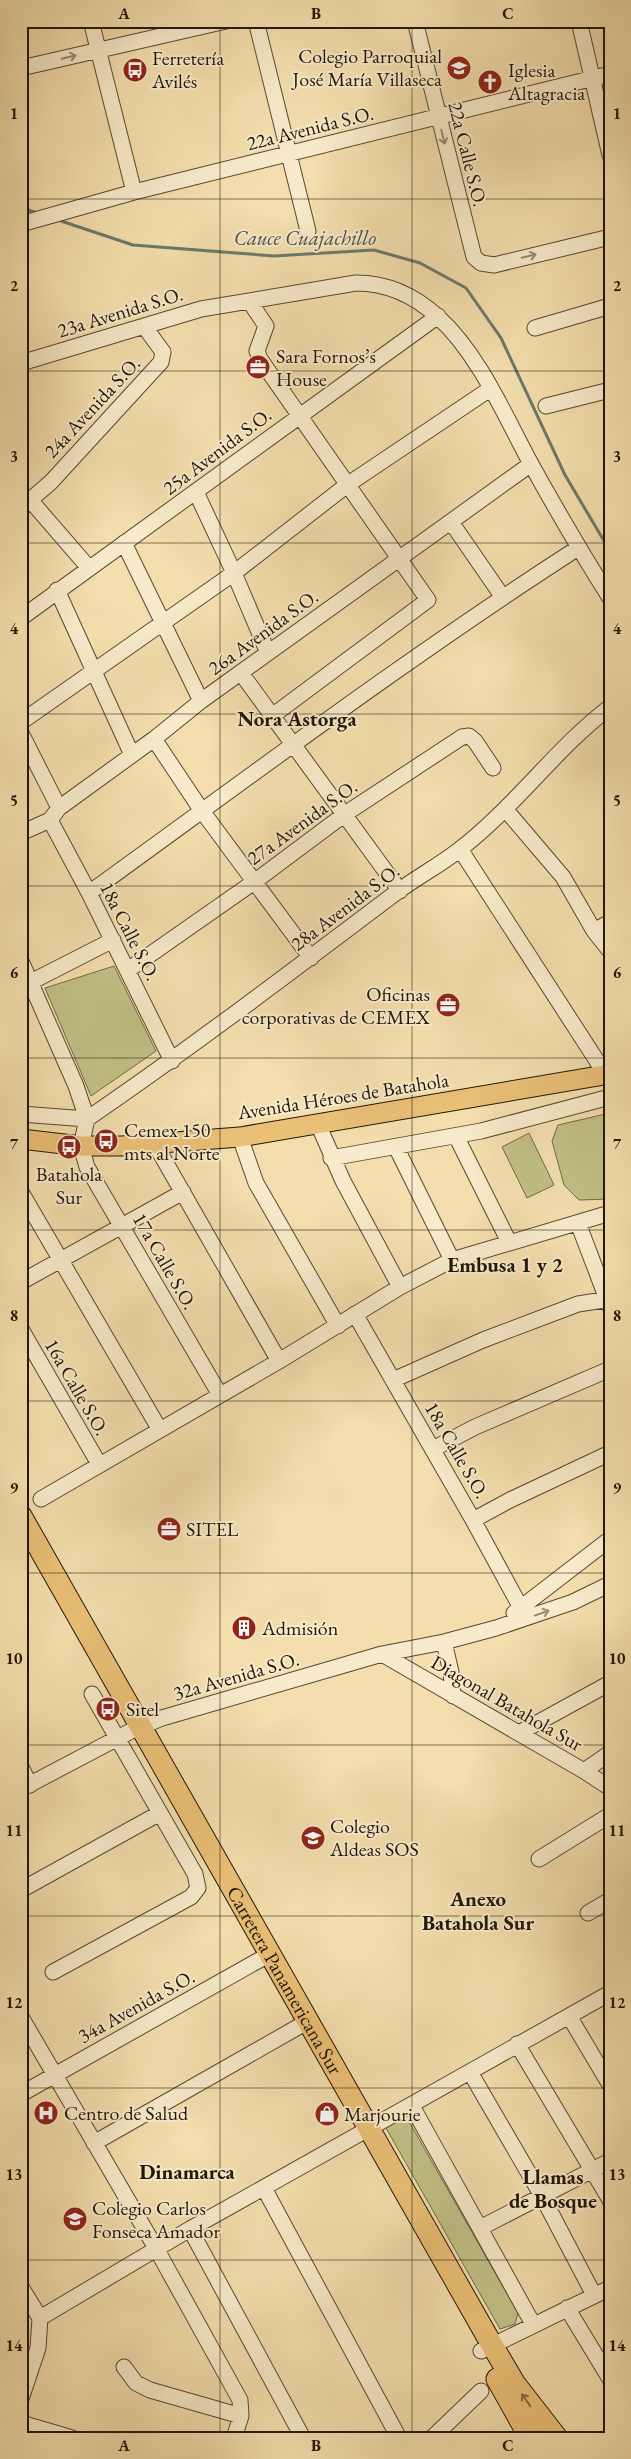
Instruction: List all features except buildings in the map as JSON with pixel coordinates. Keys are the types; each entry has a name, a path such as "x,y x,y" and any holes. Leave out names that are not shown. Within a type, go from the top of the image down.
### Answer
{"highway":[{"name":"Carretera Panamericana Sur","path":"21,1516 130,1732"},
{"name":"Carretera Panamericana Sur","path":"21,1542 130,1732 265,1957 486,2348 530,2438"},
{"name":"Carretera Panamericana Sur","path":"265,1957 298,2027 363,2132"},
{"name":"Carretera Panamericana Sur","path":"486,2348 557,2438"}],"main road":[{"name":"Avenida Héroes de Batahola","path":"21,1139 81,1146 154,1144 240,1136 608,1075"}],"street":[{"path":"91,21 134,192"},
{"path":"21,68 226,21"},
{"path":"256,21 308,231"},
{"name":"22a Calle S.O.","path":"416,21 470,248 474,257 481,263 494,265 610,237"},
{"path":"578,21 610,155"},
{"name":"22a Avenida S.O.","path":"28,222 134,192 610,74"},
{"name":"23a Avenida S.O.","path":"21,363 201,309 356,283 377,283 408,296 438,316 468,353 578,548 610,598"},
{"path":"250,302 266,326 257,351 260,360 428,600 272,716"},
{"path":"535,328 610,306"},
{"name":"25a Avenida S.O.","path":"21,618 57,590 196,492 299,415 438,316"},
{"name":"24a Avenida S.O.","path":"26,504 51,482 161,362 163,352 144,326"},
{"path":"21,722 234,573 347,485 490,389"},
{"path":"546,406 610,390"},
{"name":"26a Avenida S.O.","path":"21,833 54,814 201,701 531,464"},
{"path":"196,492 234,573 268,653"},
{"path":"26,504 89,568"},
{"path":"451,522 502,596"},
{"path":"124,543 201,701"},
{"path":"89,893 293,744 502,596 578,548"},
{"path":"57,590 132,755"},
{"path":"241,673 400,890"},
{"name":"28a Avenida S.O.","path":"87,1119 172,1061 400,890 460,850 506,810 608,712"},
{"name":"27a Avenida S.O.","path":"128,970 254,882 344,814 462,737 469,736 475,741 494,768"},
{"path":"154,739 202,811 311,958"},
{"name":"18a Calle S.O.","path":"23,741 89,893 172,1061"},
{"path":"506,810 563,878 594,930 610,951"},
{"path":"460,850 608,1075"},
{"path":"594,930 610,922"},
{"path":"26,985 113,940"},
{"path":"21,961 26,985 76,1086 87,1119 81,1146"},
{"path":"331,1158 456,1136 610,1097"},
{"path":"21,1114 87,1119"},
{"path":"318,1124 331,1158 400,1287"},
{"path":"240,1136 256,1183 338,1326"},
{"path":"456,1136 509,1242"},
{"path":"154,1144 279,1361"},
{"name":"17a Calle S.O.","path":"81,1146 87,1167 220,1395"},
{"path":"396,1147 452,1260"},
{"path":"21,1192 160,1430"},
{"path":"21,1282 122,1228 183,1192"},
{"path":"41,1498 279,1361 400,1287 452,1260 610,1213"},
{"path":"393,1380 483,1340 578,1304 608,1301 578,1223"},
{"name":"18a Calle S.O.","path":"355,1314 474,1520 521,1608"},
{"name":"16a Calle S.O.","path":"21,1329 99,1464"},
{"path":"433,1450 475,1427 610,1369"},
{"path":"474,1520 610,1453"},
{"path":"496,1628 610,1539"},
{"name":"32a Avenida S.O.","path":"26,1787 130,1732 205,1704 382,1654 444,1642 496,1628 573,1602 610,1584"},
{"path":"444,1642 451,1672 453,1696"},
{"name":"Diagonal Batahola Sur","path":"382,1654 610,1788"},
{"path":"519,1734 610,1682"},
{"path":"53,1972 191,1897 198,1888 195,1874 160,1813 130,1732 92,1694"},
{"path":"584,1771 594,1762 610,1753"},
{"path":"21,1767 26,1787"},
{"path":"21,1890 160,1813"},
{"path":"539,1859 610,1815"},
{"path":"588,1913 610,1900"},
{"name":"34a Avenida S.O.","path":"21,2094 265,1957"},
{"path":"40,2318 190,2229 412,2106 517,2044 610,1993"},
{"path":"569,2016 606,2069 610,2085"},
{"path":"21,2017 157,2250 240,2400 241,2416 234,2438"},
{"path":"94,2142 298,2027"},
{"path":"517,2044 610,2200"},
{"path":"470,2072 542,2196 594,2295"},
{"path":"412,2106 533,2324"},
{"path":"480,2228 610,2161"},
{"path":"264,2188 400,2438"},
{"path":"190,2229 303,2438"},
{"path":"21,2287 40,2318 38,2348 21,2399"},
{"path":"486,2348 610,2288"},
{"path":"567,2308 610,2379"},
{"path":"124,2367 136,2384 150,2390 241,2416"},
{"path":"432,2438 481,2391"},
{"path":"21,2424 72,2438"}],"shaded area":[{"path":"114,966 156,1051 91,1096 45,988"},
{"path":"610,1113 610,1199 579,1200 564,1185 552,1141 558,1125"},
{"path":"529,1133 554,1185 527,1198 502,1147"},
{"path":"399,2120 407,2120 411,2125 518,2313 515,2324 500,2329 386,2128"}],"waterway":[{"name":"Cauce Cuajachillo","path":"21,208 38,213"},
{"name":"Cauce Cuajachillo","path":"58,220 133,245 274,256 374,250 420,263 466,288 501,338 565,475 610,551"}],"place":[{"name":"Colegio Parroquial José María Villaseca","path":"459,68"},
{"name":"Ferretería Avilés","path":"135,70"},
{"name":"Iglesia Altagracia","path":"490,82"},
{"name":"Sara Fornos’s House","path":"258,367"},
{"name":"Oficinas corporativas de CEMEX","path":"448,1005"},
{"name":"Cemex 150 mts al Norte","path":"106,1141"},
{"name":"Batahola Sur","path":"69,1147"},
{"name":"SITEL","path":"169,1529"},
{"name":"Admisión","path":"244,1628"},
{"name":"Sitel","path":"108,1709"},
{"name":"Colegio Aldeas SOS","path":"313,1838"},
{"name":"Centro de Salud","path":"46,2113"},
{"name":"Marjourie","path":"327,2114"},
{"name":"Colegio Carlos Fonseca Amador","path":"75,2219"}],"district":[{"name":"Nora Astorga","path":"297,719"},
{"name":"Embusa 1 y 2","path":"505,1265"},
{"name":"Anexo Batahola Sur","path":"478,1911"},
{"name":"Dinamarca","path":"187,2172"},
{"name":"Llamas de Bosque","path":"553,2189"}]}
